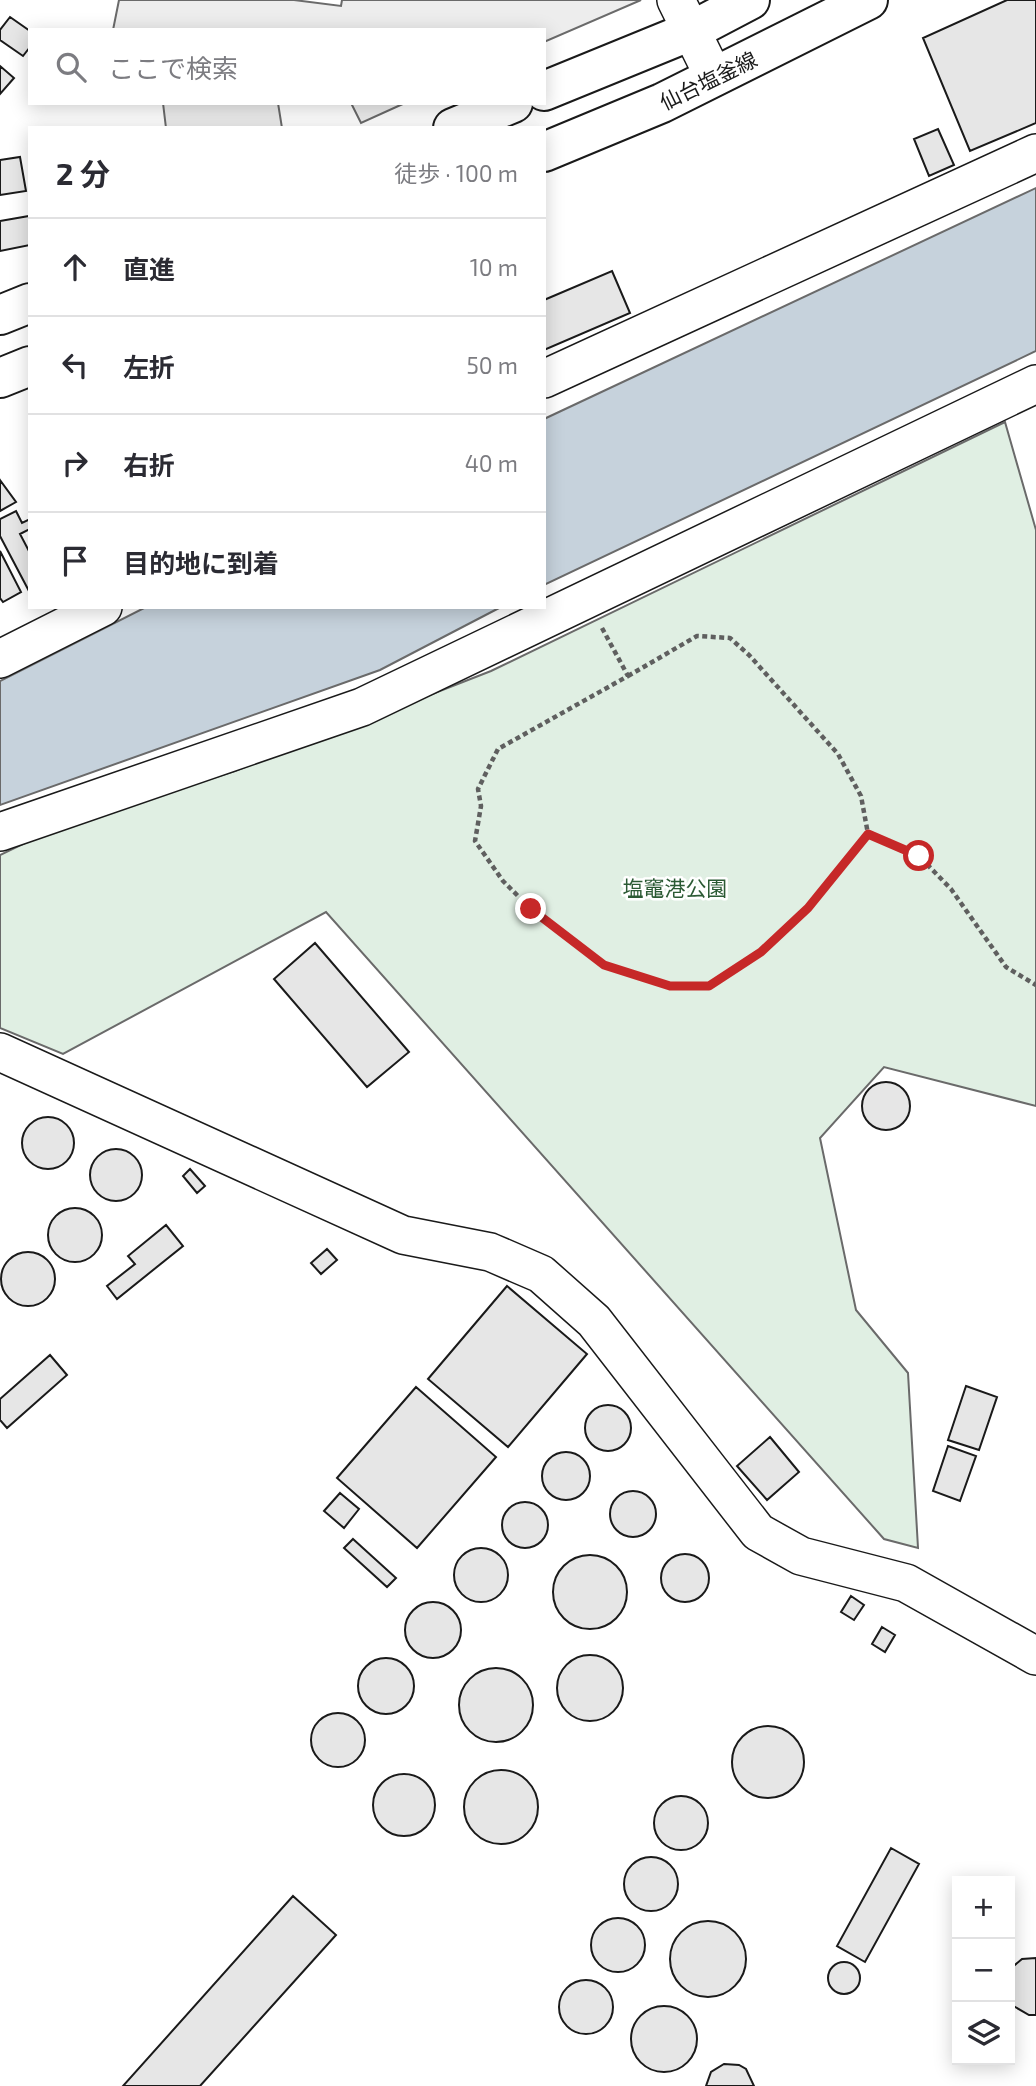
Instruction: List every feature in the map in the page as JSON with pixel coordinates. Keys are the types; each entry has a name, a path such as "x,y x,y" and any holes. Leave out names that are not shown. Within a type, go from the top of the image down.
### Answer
{"main road":[{"path":"546,90 684,16 750,0"},
{"name":"仙台塩釜線","path":"546,151 662,103 869,0"},
{"path":"458,126 508,105"},
{"path":"0,315 28,304"},
{"path":"0,378 28,367"}],"street":[{"path":"684,16 715,77"},
{"path":"546,378 1036,153"},
{"path":"0,832 362,707 1036,384"},
{"path":"0,659 99,609"},
{"path":"0,1052 403,1235 490,1252 541,1274 594,1321 758,1532 801,1556 906,1583 1036,1656"}],"path":[{"path":"586,600 628,676"},
{"path":"697,636 730,638 749,655 838,754 861,796 868,834 808,908 761,952 709,986 670,986 604,965 540,916 503,881 475,841 481,806 478,789 498,749 628,676 697,636"},
{"path":"868,834 919,856 951,889 1006,967 1036,985"}],"green space":[{"name":"塩竈港公園","path":"1005,422 1036,530 1036,1106 884,1067 820,1138 856,1310 908,1373 918,1548 884,1539 326,912 63,1054 0,1028 0,855 60,826 235,771 491,671"}],"shaded area":[{"path":"119,0 294,0 341,6 342,0 641,0 546,41 546,28 113,28"},
{"path":"163,105 278,105 282,126 166,126"},
{"path":"352,105 401,105 361,123"},
{"path":"1036,188 1036,351 546,584 546,418"},
{"path":"142,609 497,609 380,670 0,805 0,681"}],"building":[{"path":"1007,0 1036,0 1036,123 970,151 923,38"},
{"path":"10,17 28,30 28,50 23,56 0,40 0,30"},
{"path":"0,66 14,78 0,94"},
{"path":"938,129 954,165 929,176 914,139"},
{"path":"20,157 26,191 0,195 0,160"},
{"path":"28,216 28,245 0,251 0,221"},
{"path":"612,271 630,313 546,349 546,299"},
{"path":"0,480 16,502 0,511"},
{"path":"16,511 22,523 28,520 28,530 20,534 28,549 28,589 0,536 0,519"},
{"path":"0,551 21,592 3,602 0,598"},
{"path":"315,943 409,1052 367,1087 274,979"},
{"path":"886,1082 903,1089 910,1106 903,1123 886,1130 869,1123 862,1106 869,1089"},
{"path":"48,1117 58,1119 66,1125 72,1133 72,1153 66,1161 58,1167 48,1169 38,1167 30,1161 24,1153 22,1143 24,1133 30,1125 38,1119"},
{"path":"116,1149 135,1156 142,1175 135,1194 116,1201 97,1194 90,1175 97,1156"},
{"path":"190,1169 205,1186 197,1193 183,1176"},
{"path":"75,1208 94,1216 102,1235 94,1254 75,1262 56,1254 48,1235 56,1216"},
{"path":"166,1225 183,1246 117,1299 107,1286 135,1264 128,1256"},
{"path":"327,1249 337,1260 321,1274 311,1263"},
{"path":"28,1252 47,1260 55,1279 47,1298 28,1306 9,1298 1,1279 9,1260"},
{"path":"507,1286 587,1354 508,1447 428,1379"},
{"path":"50,1355 67,1375 7,1428 0,1420 0,1399"},
{"path":"966,1386 997,1397 979,1450 948,1440"},
{"path":"416,1387 496,1457 417,1548 337,1478"},
{"path":"608,1405 624,1412 631,1428 624,1444 608,1451 592,1444 585,1428 592,1412"},
{"path":"770,1437 799,1472 767,1500 737,1466"},
{"path":"948,1446 976,1456 960,1501 933,1491"},
{"path":"566,1452 583,1459 590,1476 583,1493 566,1500 549,1493 542,1476 549,1459"},
{"path":"633,1491 650,1497 656,1514 650,1531 633,1537 616,1531 610,1514 616,1497"},
{"path":"340,1493 359,1509 344,1528 324,1511"},
{"path":"525,1502 542,1508 548,1525 542,1542 525,1548 508,1542 502,1525 508,1508"},
{"path":"353,1539 396,1578 387,1587 344,1548"},
{"path":"481,1548 500,1556 508,1575 500,1594 481,1602 462,1594 454,1575 462,1556"},
{"path":"685,1554 702,1561 709,1578 702,1595 685,1602 668,1595 661,1578 668,1561"},
{"path":"590,1555 611,1561 621,1571 627,1592 621,1613 611,1623 590,1629 569,1623 559,1613 553,1592 559,1571 569,1561"},
{"path":"851,1596 864,1605 854,1620 841,1612"},
{"path":"433,1602 453,1610 461,1630 453,1650 433,1658 413,1650 405,1630 413,1610"},
{"path":"882,1627 895,1635 885,1652 872,1644"},
{"path":"583,1655 597,1655 609,1660 618,1669 623,1688 621,1701 614,1712 597,1721 583,1721 571,1716 562,1707 557,1695 557,1681 562,1669 571,1660"},
{"path":"380,1658 392,1658 402,1662 410,1670 414,1686 410,1702 402,1710 392,1714 380,1714 370,1710 362,1702 358,1692 358,1680 362,1670 370,1662"},
{"path":"496,1668 517,1674 527,1684 533,1705 527,1726 517,1736 496,1742 475,1736 465,1726 459,1705 465,1684 475,1674"},
{"path":"338,1713 357,1721 365,1740 357,1759 338,1767 319,1759 311,1740 319,1721"},
{"path":"775,1726 794,1736 802,1748 802,1776 794,1788 782,1796 761,1798 742,1788 734,1776 732,1755 742,1736 754,1728"},
{"path":"494,1770 508,1770 522,1776 532,1786 538,1807 536,1821 522,1838 508,1844 494,1844 480,1838 470,1828 464,1814 464,1800 470,1786 480,1776"},
{"path":"398,1774 410,1774 426,1783 433,1793 433,1817 426,1827 410,1836 398,1836 387,1831 378,1822 373,1811 373,1799 378,1788 387,1779"},
{"path":"681,1796 700,1804 708,1823 700,1842 681,1850 662,1842 654,1823 662,1804"},
{"path":"891,1848 919,1864 865,1962 837,1946"},
{"path":"651,1857 670,1865 678,1884 670,1903 651,1911 632,1903 624,1884 632,1865"},
{"path":"293,1896 336,1935 200,2086 123,2086"},
{"path":"618,1918 637,1926 645,1945 637,1964 618,1972 599,1964 591,1945 599,1926"},
{"path":"708,1921 723,1924 735,1932 743,1944 746,1959 743,1974 735,1986 723,1994 708,1997 693,1994 681,1986 673,1974 670,1959 673,1944 681,1932 693,1924"},
{"path":"1036,1958 1036,2015 1029,2015 1015,2007 1015,1965 1022,1959"},
{"path":"844,1962 855,1967 860,1978 855,1989 844,1994 833,1989 828,1978 833,1967"},
{"path":"586,1980 605,1988 613,2007 605,2026 586,2034 567,2026 559,2007 567,1988"},
{"path":"658,2006 670,2006 682,2011 692,2021 697,2039 695,2052 682,2067 670,2072 658,2072 646,2067 636,2057 631,2045 631,2033 636,2021 646,2011"},
{"path":"724,2064 739,2065 746,2069 754,2086 706,2086 711,2072"}],"route":[{"path":"531,909 604,965 670,986 709,986 761,952 808,908 868,834 919,856"}]}
